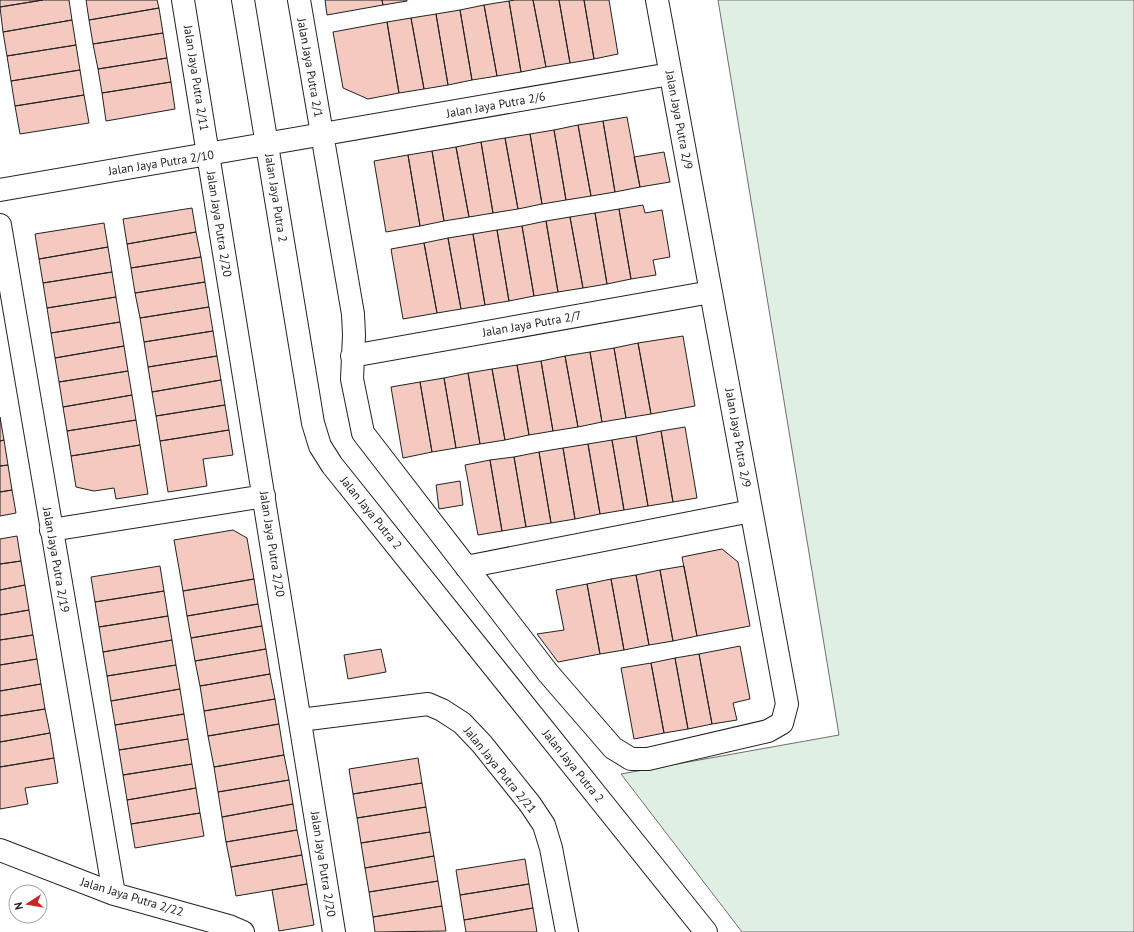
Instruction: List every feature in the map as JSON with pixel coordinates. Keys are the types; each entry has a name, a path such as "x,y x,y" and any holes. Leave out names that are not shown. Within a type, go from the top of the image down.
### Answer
{"street":[{"name":"Jalan Jaya Putra 2/11","path":"183,0 208,156"},
{"name":"Jalan Jaya Putra 2","path":"243,0 313,423 320,446 337,471 706,932"},
{"name":"Jalan Jaya Putra 2/1","path":"299,0 353,314 354,335 352,379 363,433 548,674 613,748 631,759"},
{"name":"Jalan Jaya Putra 2/9","path":"631,759 648,759 768,731 782,723 787,704 657,0"},
{"name":"Jalan Jaya Putra 2/6","path":"322,136 670,74"},
{"name":"Jalan Jaya Putra 2/10","path":"0,190 322,136"},
{"name":"Jalan Jaya Putra 2/20","path":"208,156 334,932"},
{"name":"Jalan Jaya Putra 2/19","path":"0,225 114,894"},
{"name":"Jalan Jaya Putra 2/7","path":"352,356 711,292"},
{"path":"51,530 264,496"},
{"path":"466,567 751,511"},
{"name":"Jalan Jaya Putra 2/21","path":"300,720 428,704 442,710 462,723 482,744 530,804 544,825 551,848 566,932"},
{"name":"Jalan Jaya Putra 2/22","path":"0,850 114,894 229,926 243,932"}],"green space":[{"path":"718,0 1134,0 1134,932 742,932 621,774 839,735"}],"building":[{"path":"0,0 43,0 0,7"},
{"path":"43,0 69,0 72,20 3,32 0,7"},
{"path":"86,0 157,0 159,8 89,20"},
{"path":"325,0 382,0 383,5 327,15"},
{"path":"382,0 407,0 407,1 383,5"},
{"path":"533,0 546,67 521,72 509,1"},
{"path":"533,0 559,0 570,63 546,67"},
{"path":"559,0 584,0 594,59 570,63"},
{"path":"584,0 609,0 618,54 594,59"},
{"path":"509,1 521,72 497,76 484,5"},
{"path":"484,5 497,76 472,80 460,10"},
{"path":"159,8 163,33 93,44 89,20"},
{"path":"460,10 472,80 448,85 436,14"},
{"path":"436,14 448,85 424,89 411,18"},
{"path":"411,18 424,89 399,93 387,22"},
{"path":"72,20 76,45 7,56 3,32"},
{"path":"387,22 399,93 368,99 343,88 333,32"},
{"path":"163,33 167,58 98,69 93,44"},
{"path":"76,45 80,70 11,81 7,56"},
{"path":"167,58 171,82 102,93 98,69"},
{"path":"80,70 84,95 15,106 11,81"},
{"path":"171,82 175,109 106,121 102,93"},
{"path":"84,95 89,123 20,134 15,106"},
{"path":"627,117 640,187 615,192 603,121"},
{"path":"603,121 615,192 591,196 578,125"},
{"path":"578,125 591,196 566,200 554,130"},
{"path":"554,130 566,200 542,204 530,134"},
{"path":"530,134 542,204 518,209 505,138"},
{"path":"505,138 518,209 493,213 481,142"},
{"path":"481,142 493,213 469,217 456,147"},
{"path":"456,147 469,217 444,221 432,151"},
{"path":"432,151 444,221 420,226 408,155"},
{"path":"664,152 670,182 640,187 634,157"},
{"path":"408,155 420,226 386,232 374,161"},
{"path":"643,205 645,213 662,210 670,257 653,260 656,275 631,279 619,209"},
{"path":"192,208 196,232 127,244 123,219"},
{"path":"619,209 631,279 607,284 595,213"},
{"path":"595,213 607,284 583,288 570,217"},
{"path":"570,217 583,288 558,292 546,221"},
{"path":"546,221 558,292 534,296 522,226"},
{"path":"104,223 108,247 39,259 35,234"},
{"path":"522,226 534,296 509,301 497,230"},
{"path":"497,230 509,301 485,305 473,234"},
{"path":"196,232 201,257 131,268 127,244"},
{"path":"473,234 485,305 461,309 448,238"},
{"path":"448,238 461,309 437,313 424,243"},
{"path":"424,243 437,313 403,319 391,249"},
{"path":"108,247 112,272 43,283 39,259"},
{"path":"201,257 205,282 135,293 131,268"},
{"path":"112,272 116,297 47,308 43,283"},
{"path":"205,282 209,307 140,318 135,293"},
{"path":"116,297 120,322 51,333 47,308"},
{"path":"209,307 213,331 144,342 140,318"},
{"path":"120,322 124,346 55,358 51,333"},
{"path":"213,331 217,356 148,367 144,342"},
{"path":"683,336 695,406 651,414 638,343"},
{"path":"638,343 651,414 626,418 614,348"},
{"path":"124,346 128,371 59,382 55,358"},
{"path":"614,348 626,418 602,422 590,352"},
{"path":"590,352 602,422 578,427 565,356"},
{"path":"217,356 221,380 152,392 148,367"},
{"path":"565,356 578,427 553,431 541,361"},
{"path":"541,361 553,431 529,435 517,365"},
{"path":"517,365 529,435 505,440 492,369"},
{"path":"492,369 505,440 480,444 468,373"},
{"path":"128,371 132,395 63,407 59,382"},
{"path":"468,373 480,444 456,448 444,378"},
{"path":"444,378 456,448 432,452 420,382"},
{"path":"221,380 225,405 156,416 152,392"},
{"path":"420,382 432,452 403,458 391,387"},
{"path":"132,395 136,420 67,431 63,407"},
{"path":"225,405 229,430 160,441 156,416"},
{"path":"0,417 4,440 0,441"},
{"path":"136,420 140,445 71,456 67,431"},
{"path":"685,427 697,498 673,502 661,431"},
{"path":"229,430 233,455 203,459 207,486 168,492 160,441"},
{"path":"661,431 673,502 648,506 636,436"},
{"path":"636,436 648,506 624,510 612,440"},
{"path":"4,440 8,465 0,466 0,441"},
{"path":"612,440 624,510 600,514 588,444"},
{"path":"588,444 600,514 575,519 563,448"},
{"path":"140,445 148,494 116,499 114,488 94,491 76,487 71,456"},
{"path":"563,448 575,519 551,523 539,452"},
{"path":"539,452 551,523 526,527 514,457"},
{"path":"514,457 526,527 502,531 490,460"},
{"path":"490,460 502,531 478,535 465,465"},
{"path":"8,465 12,490 0,492 0,466"},
{"path":"460,481 463,505 439,509 436,485"},
{"path":"12,490 16,513 0,516 0,492"},
{"path":"233,530 247,538 254,579 183,591 174,540"},
{"path":"17,536 21,561 0,564 0,539"},
{"path":"722,549 738,562 750,626 697,636 682,557"},
{"path":"21,561 25,585 0,590 0,564"},
{"path":"160,566 164,591 95,602 91,577"},
{"path":"684,566 697,636 673,641 660,570"},
{"path":"660,570 673,641 649,645 636,575"},
{"path":"636,575 649,645 624,650 611,579"},
{"path":"254,579 258,604 187,616 183,591"},
{"path":"611,579 624,650 600,654 587,584"},
{"path":"587,584 600,654 558,662 537,634 564,630 556,590"},
{"path":"25,585 29,610 0,615 0,590"},
{"path":"164,591 168,616 99,627 95,602"},
{"path":"258,604 262,626 191,638 187,616"},
{"path":"29,610 33,635 0,640 0,615"},
{"path":"168,616 172,640 103,652 99,627"},
{"path":"262,626 266,649 195,661 191,638"},
{"path":"33,635 37,659 0,665 0,640"},
{"path":"172,640 176,665 107,676 103,652"},
{"path":"740,646 750,699 733,703 737,720 712,724 699,654"},
{"path":"266,649 270,674 200,686 195,661"},
{"path":"381,649 386,672 348,679 344,655"},
{"path":"699,654 712,724 688,729 675,658"},
{"path":"675,658 688,729 664,733 651,663"},
{"path":"37,659 41,684 0,691 0,665"},
{"path":"651,663 664,733 634,739 621,668"},
{"path":"176,665 180,689 111,701 107,676"},
{"path":"270,674 275,699 204,711 200,686"},
{"path":"41,684 45,709 0,716 0,691"},
{"path":"180,689 184,714 115,725 111,701"},
{"path":"275,699 279,724 208,736 204,711"},
{"path":"45,709 50,733 0,742 0,716"},
{"path":"184,714 188,739 119,750 115,725"},
{"path":"279,724 284,755 214,767 208,736"},
{"path":"50,733 54,758 0,767 0,742"},
{"path":"188,739 192,764 123,775 119,750"},
{"path":"284,755 289,780 218,792 214,767"},
{"path":"54,758 58,783 25,788 28,804 0,809 0,767"},
{"path":"418,758 422,783 353,794 349,769"},
{"path":"192,764 196,788 127,800 123,775"},
{"path":"289,780 293,804 222,817 218,792"},
{"path":"422,783 426,807 357,818 353,794"},
{"path":"196,788 200,813 131,824 127,800"},
{"path":"293,804 297,830 226,842 222,817"},
{"path":"426,807 430,832 361,843 357,818"},
{"path":"200,813 204,836 135,848 131,824"},
{"path":"297,830 302,855 231,867 226,842"},
{"path":"430,832 434,856 365,868 361,843"},
{"path":"302,855 307,884 236,896 231,867"},
{"path":"434,856 438,881 369,892 365,868"},
{"path":"525,859 529,884 460,895 456,870"},
{"path":"438,881 442,906 373,917 369,892"},
{"path":"307,884 314,925 279,931 272,890"},
{"path":"529,884 533,908 464,920 460,895"},
{"path":"442,906 446,931 375,932 373,917"},
{"path":"533,908 537,932 466,932 464,920"}]}
